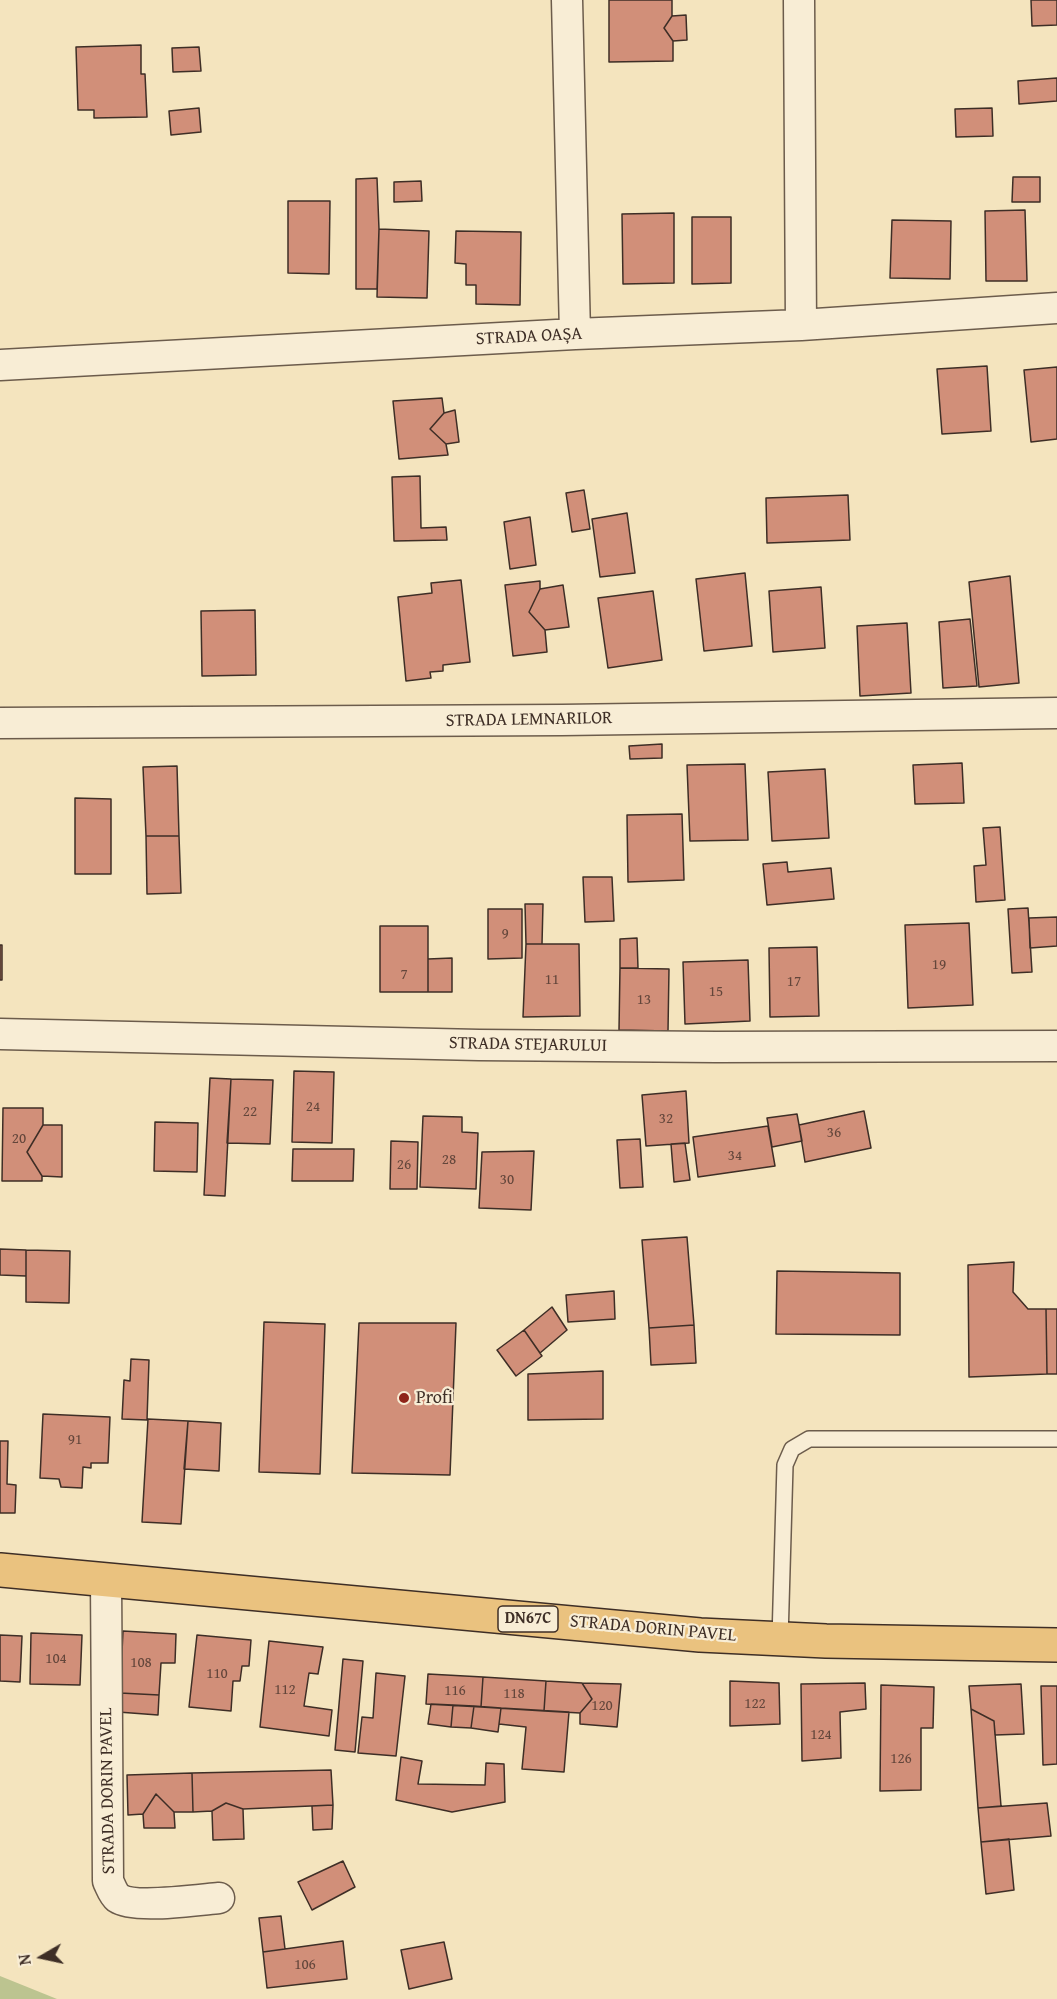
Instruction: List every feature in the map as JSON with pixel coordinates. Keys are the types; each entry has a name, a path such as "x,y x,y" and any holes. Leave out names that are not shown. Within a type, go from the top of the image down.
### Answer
{"main road":[{"name":"STRADA DORIN PAVEL","path":"0,1570 700,1635 1057,1645"}],"street":[{"path":"567,0 575,334"},
{"path":"798,0 801,324"},
{"name":"STRADA OAȘA","path":"0,365 801,324 1057,308"},
{"name":"STRADA LEMNARILOR","path":"0,723 550,720 1057,713"},
{"name":"STRADA STEJARULUI","path":"0,1034 491,1045 1057,1046"},
{"name":"STRADA DORIN PAVEL","path":"106,1580 108,1881 116,1896 124,1901 143,1903 219,1898"}],"lane":[{"path":"780,1639 785,1465 792,1449 809,1439 1057,1439"}],"green space":[{"path":"0,1976 57,1999 0,1999"}],"building":[{"path":"609,0 672,0 672,16 664,28 673,41 673,61 609,62"},
{"path":"1031,0 1057,0 1057,25 1032,26"},
{"path":"686,15 687,40 673,41 664,28 672,16"},
{"path":"141,45 141,74 145,74 147,117 94,118 94,110 78,110 76,47"},
{"path":"199,47 201,71 173,72 172,48"},
{"path":"1057,78 1057,101 1019,104 1018,81"},
{"path":"199,108 201,132 171,135 169,111"},
{"path":"992,108 993,136 956,137 955,109"},
{"path":"1013,177 1040,177 1040,202 1012,202"},
{"path":"377,178 379,229 377,289 356,289 356,179"},
{"path":"421,181 422,201 394,202 394,182"},
{"path":"288,201 330,201 329,274 288,273"},
{"path":"1025,210 1027,281 986,281 985,211"},
{"path":"674,213 674,283 623,284 622,214"},
{"path":"692,217 731,217 731,283 692,284"},
{"path":"892,220 951,221 950,279 890,278"},
{"path":"379,229 429,231 427,298 377,297"},
{"path":"456,231 521,232 520,305 476,304 476,285 466,285 466,264 455,263"},
{"path":"987,366 991,431 942,434 937,369"},
{"path":"1057,367 1057,439 1031,442 1024,370"},
{"path":"442,398 444,413 430,429 446,444 448,455 399,459 393,401"},
{"path":"455,410 459,442 446,444 430,429 444,413"},
{"path":"420,476 421,528 446,527 447,540 394,541 392,477"},
{"path":"584,490 590,529 572,532 566,493"},
{"path":"848,495 850,540 767,543 766,498"},
{"path":"627,513 635,573 600,577 592,519"},
{"path":"530,517 536,565 510,569 504,522"},
{"path":"745,573 752,646 704,651 696,579"},
{"path":"1010,576 1019,683 979,687 969,582"},
{"path":"461,580 470,662 443,665 443,671 430,672 431,678 406,681 398,597 432,593 431,583"},
{"path":"540,581 540,589 529,612 545,630 547,652 513,656 505,585"},
{"path":"563,585 569,627 545,630 529,612 540,589"},
{"path":"821,587 825,648 773,652 769,591"},
{"path":"653,591 662,660 608,668 598,598"},
{"path":"255,610 256,675 202,676 201,611"},
{"path":"970,619 977,686 943,688 939,622"},
{"path":"907,623 911,693 860,696 857,626"},
{"path":"662,744 662,758 630,759 629,746"},
{"path":"962,763 964,803 915,804 913,765"},
{"path":"745,764 748,840 690,841 687,765"},
{"path":"177,766 179,836 146,836 143,767"},
{"path":"825,769 829,838 772,841 768,772"},
{"path":"75,798 111,799 111,874 75,874"},
{"path":"682,814 684,880 628,882 627,815"},
{"path":"1000,827 1005,900 976,902 974,866 986,865 983,828"},
{"path":"146,836 179,836 181,893 147,894"},
{"path":"787,862 788,872 831,868 834,899 767,905 763,864"},
{"path":"583,877 612,877 614,921 585,922"},
{"path":"525,904 543,904 542,944 526,944"},
{"path":"1028,908 1032,972 1012,973 1008,909"},
{"path":"488,909 522,909 522,958 488,959"},
{"path":"1057,917 1057,946 1030,948 1029,918"},
{"path":"969,923 973,1005 908,1008 905,925"},
{"path":"380,926 428,926 428,992 380,992"},
{"path":"637,938 638,968 620,968 620,939"},
{"path":"526,944 579,944 580,1016 523,1017"},
{"path":"0,945 2,945 2,980 0,980"},
{"path":"817,947 819,1016 770,1017 769,948"},
{"path":"452,958 452,992 428,992 428,959"},
{"path":"748,960 750,1021 685,1024 683,962"},
{"path":"620,968 669,969 668,1031 619,1030"},
{"path":"294,1071 334,1072 332,1143 292,1142"},
{"path":"210,1078 231,1079 225,1196 204,1195"},
{"path":"231,1079 273,1080 270,1144 227,1143"},
{"path":"686,1091 689,1143 646,1146 642,1095"},
{"path":"3,1108 43,1108 43,1125 27,1152 42,1176 42,1181 2,1181"},
{"path":"864,1111 871,1148 805,1162 799,1125"},
{"path":"797,1114 802,1141 772,1147 767,1118"},
{"path":"423,1116 462,1117 462,1132 478,1133 476,1189 420,1187"},
{"path":"155,1122 198,1123 197,1172 154,1171"},
{"path":"43,1125 62,1125 62,1177 42,1176 27,1152"},
{"path":"768,1126 775,1166 698,1177 693,1137"},
{"path":"640,1139 643,1187 620,1188 617,1140"},
{"path":"391,1141 418,1142 417,1189 390,1189"},
{"path":"685,1143 690,1180 674,1182 671,1144"},
{"path":"293,1149 354,1149 353,1181 292,1181"},
{"path":"534,1151 531,1210 479,1208 482,1152"},
{"path":"687,1237 694,1325 649,1328 642,1240"},
{"path":"0,1249 26,1250 26,1276 0,1275"},
{"path":"26,1250 70,1251 69,1303 26,1302"},
{"path":"1014,1262 1013,1292 1028,1309 1046,1309 1047,1374 969,1377 968,1265"},
{"path":"777,1271 900,1273 900,1335 776,1334"},
{"path":"614,1291 615,1319 568,1322 566,1295"},
{"path":"552,1307 567,1330 540,1353 524,1330"},
{"path":"1046,1309 1057,1309 1057,1374 1047,1374"},
{"path":"264,1322 325,1324 320,1474 259,1472"},
{"name":"Profi","path":"359,1323 456,1323 450,1475 352,1473"},
{"path":"694,1325 696,1363 651,1365 649,1328"},
{"path":"524,1330 542,1356 516,1376 497,1350"},
{"path":"131,1359 149,1360 147,1420 122,1419 124,1380 130,1381"},
{"path":"603,1371 603,1419 528,1420 528,1374"},
{"path":"43,1414 110,1417 108,1463 91,1463 91,1468 83,1467 82,1488 61,1487 59,1479 40,1478"},
{"path":"148,1419 188,1421 181,1524 142,1522"},
{"path":"188,1421 221,1423 219,1471 184,1469"},
{"path":"0,1441 8,1441 7,1484 16,1485 15,1513 0,1513"},
{"path":"123,1631 176,1634 175,1663 161,1663 159,1695 120,1693"},
{"path":"31,1633 82,1635 80,1685 30,1684"},
{"path":"0,1635 22,1636 20,1682 0,1681"},
{"path":"197,1635 251,1640 249,1666 242,1666 240,1681 233,1681 231,1711 189,1707"},
{"path":"269,1641 323,1647 318,1674 309,1673 304,1706 332,1710 329,1736 260,1727"},
{"path":"343,1659 363,1661 355,1752 335,1750"},
{"path":"376,1673 405,1676 396,1756 358,1753 362,1717 373,1718"},
{"path":"428,1674 483,1677 481,1707 426,1704"},
{"path":"483,1677 546,1681 544,1711 481,1707"},
{"path":"546,1681 582,1683 592,1699 580,1713 544,1711"},
{"path":"730,1681 779,1683 780,1724 730,1726"},
{"path":"582,1683 621,1684 617,1727 580,1724 580,1713 592,1699"},
{"path":"865,1683 866,1709 840,1712 841,1758 802,1761 801,1684"},
{"path":"1021,1684 1024,1734 995,1735 994,1721 971,1709 969,1686"},
{"path":"881,1685 934,1687 933,1728 921,1728 921,1790 880,1791"},
{"path":"1041,1686 1057,1686 1057,1764 1043,1765"},
{"path":"120,1693 159,1695 158,1715 118,1712"},
{"path":"431,1704 453,1705 451,1727 428,1724"},
{"path":"453,1705 474,1706 471,1728 451,1727"},
{"path":"474,1706 501,1708 498,1732 471,1728"},
{"path":"501,1708 569,1712 564,1772 522,1769 526,1727 499,1724"},
{"path":"971,1709 994,1721 1001,1806 978,1808"},
{"path":"401,1757 422,1761 418,1784 485,1785 486,1763 504,1764 505,1802 452,1812 396,1800"},
{"path":"331,1770 333,1805 243,1809 226,1803 212,1811 193,1812 192,1773"},
{"path":"192,1773 193,1812 174,1812 156,1794 143,1814 128,1815 127,1775"},
{"path":"156,1794 174,1812 175,1828 144,1828 143,1814"},
{"path":"226,1803 243,1809 244,1839 213,1840 212,1811"},
{"path":"1047,1803 1051,1836 981,1842 978,1808"},
{"path":"333,1805 332,1829 313,1830 312,1806"},
{"path":"1009,1839 1014,1890 986,1894 981,1842"},
{"path":"343,1861 355,1887 312,1910 298,1882"},
{"path":"281,1916 285,1949 263,1952 259,1918"},
{"path":"343,1941 347,1979 267,1988 263,1952"},
{"path":"444,1942 452,1979 409,1989 401,1950"}],"place":[{"name":"Profi","path":"404,1398"}]}
